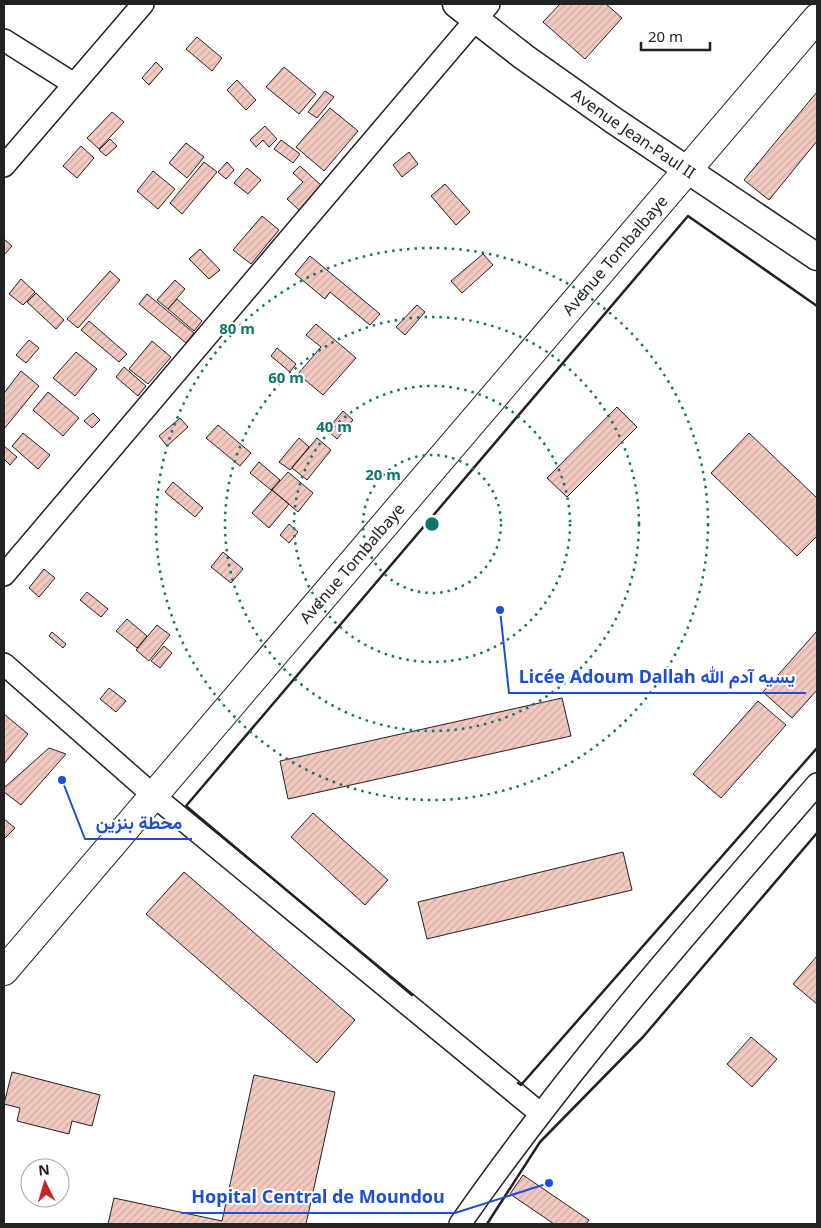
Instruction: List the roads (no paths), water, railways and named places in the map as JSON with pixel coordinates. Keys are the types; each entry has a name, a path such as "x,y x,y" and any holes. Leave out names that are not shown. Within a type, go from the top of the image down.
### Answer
{"main road":[{"name":"Avenue Tombalbaye","path":"4,971 817,18"}],"street":[{"path":"4,166 143,4"},
{"path":"4,576 473,9"},
{"name":"Avenue Jean-Paul II","path":"473,9 524,58 687,170 817,256"},
{"path":"4,40 74,84"},
{"path":"4,664 154,796 541,1114"},
{"path":"460,1224 541,1114 656,970 817,784"}],"place":[{"name":"Licée Adoum Dallah يسيه آدم الله","path":"500,610"},
{"name":"محطة بنزين","path":"62,780"},
{"name":"Hopital Central de Moundou","path":"549,1183"}]}
